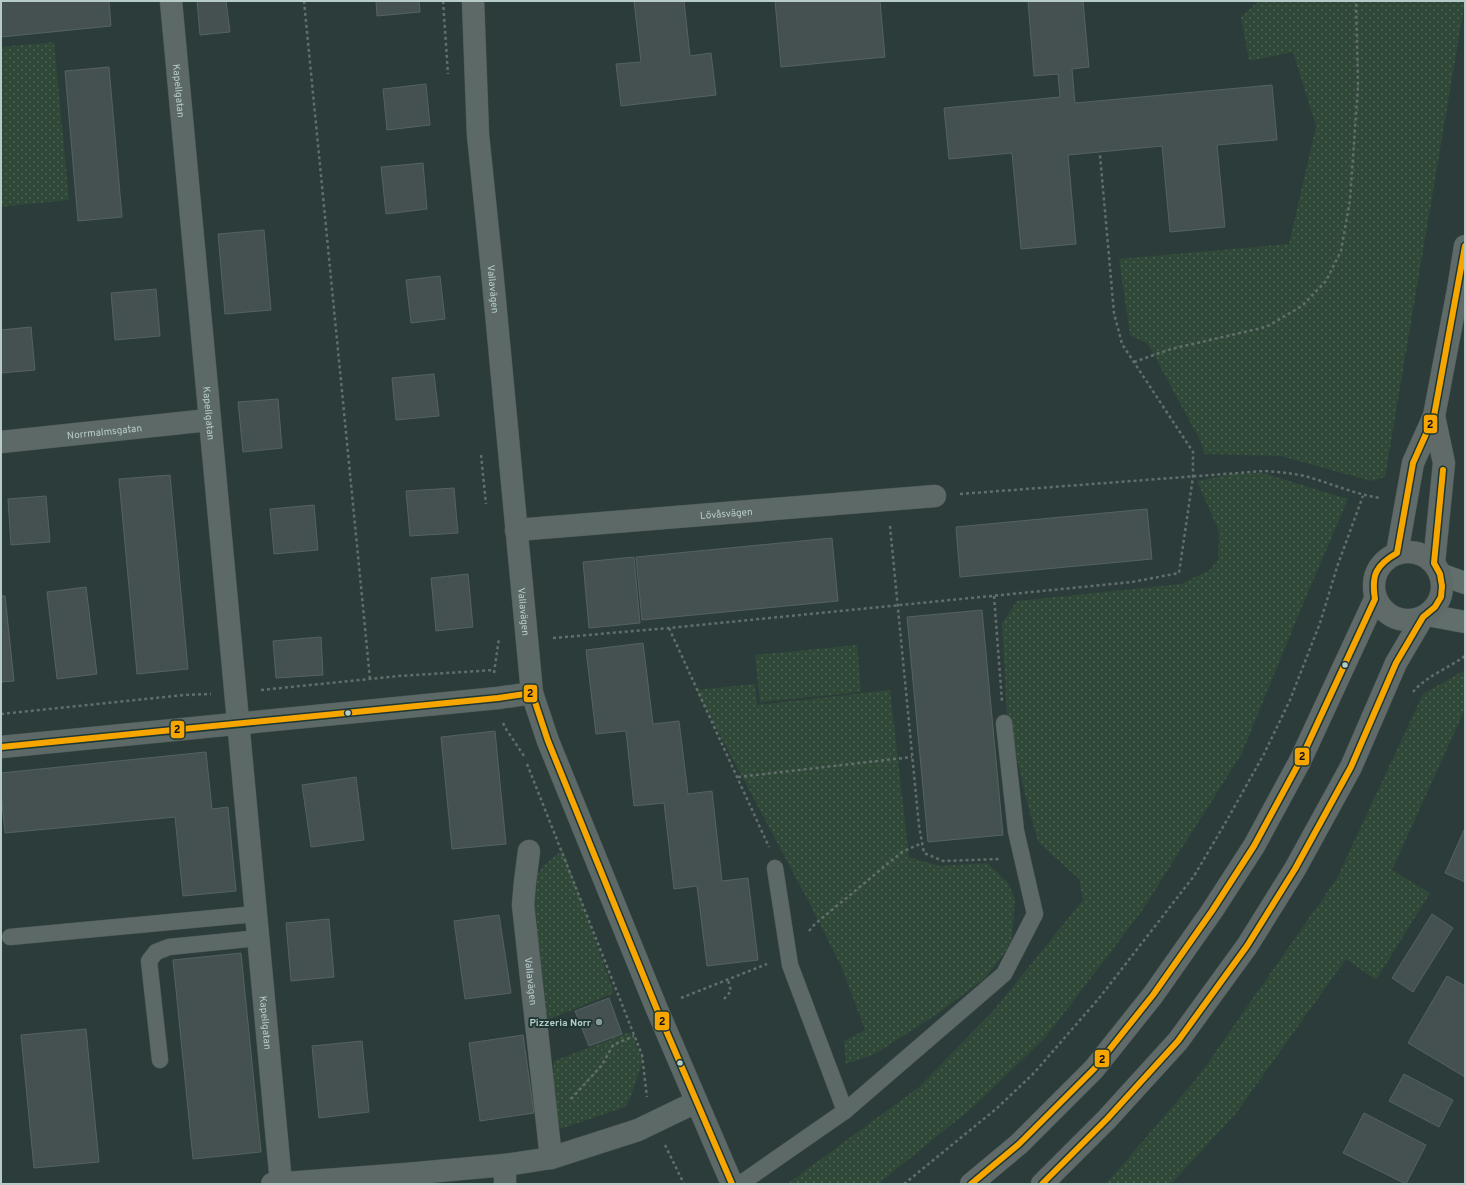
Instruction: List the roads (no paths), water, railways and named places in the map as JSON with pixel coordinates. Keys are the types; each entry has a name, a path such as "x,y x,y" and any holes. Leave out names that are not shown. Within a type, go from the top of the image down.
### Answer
{"main road":[{"path":"1397,553 1413,463 1434,416 1465,246"},
{"path":"1042,1184 1107,1119 1178,1041 1247,946 1295,869 1351,767 1396,663 1425,616 1435,607 1441,597 1442,586 1437,569 1444,463 1434,416"},
{"path":"1425,616 1415,620 1403,620 1392,617 1382,609 1375,599 1373,588 1374,577 1379,566 1387,559 1397,553 1410,551 1423,555 1437,569"},
{"path":"971,1184 1019,1144 1094,1068 1153,995 1212,911 1254,846 1300,762 1375,599"}],"street":[{"name":"Kapellgatan","path":"171,1 256,914 276,1184"},
{"name":"Vallavägen","path":"473,1 478,135 532,694 551,748 656,1007 732,1184"},
{"name":"Norrmalmsgatan","path":"1,442 209,420"},
{"name":"Lövåsvägen","path":"516,530 935,496"},
{"path":"1437,569 1465,583"},
{"path":"1425,616 1465,622"},
{"path":"1,747 532,694"},
{"name":"Vallavägen","path":"529,851 523,905 551,1158"},
{"path":"276,1184 406,1174 505,1174 638,1130 696,1102"}],"lane":[{"path":"740,1184 845,1111 1004,974 1035,914 1016,832 1004,723"},
{"path":"775,868 790,965 845,1111"},
{"path":"10,937 256,914"},
{"path":"160,1060 149,961 156,952 169,947 258,938"}],"place":[{"name":"Pizzeria Norr","path":"599,1022"}]}
